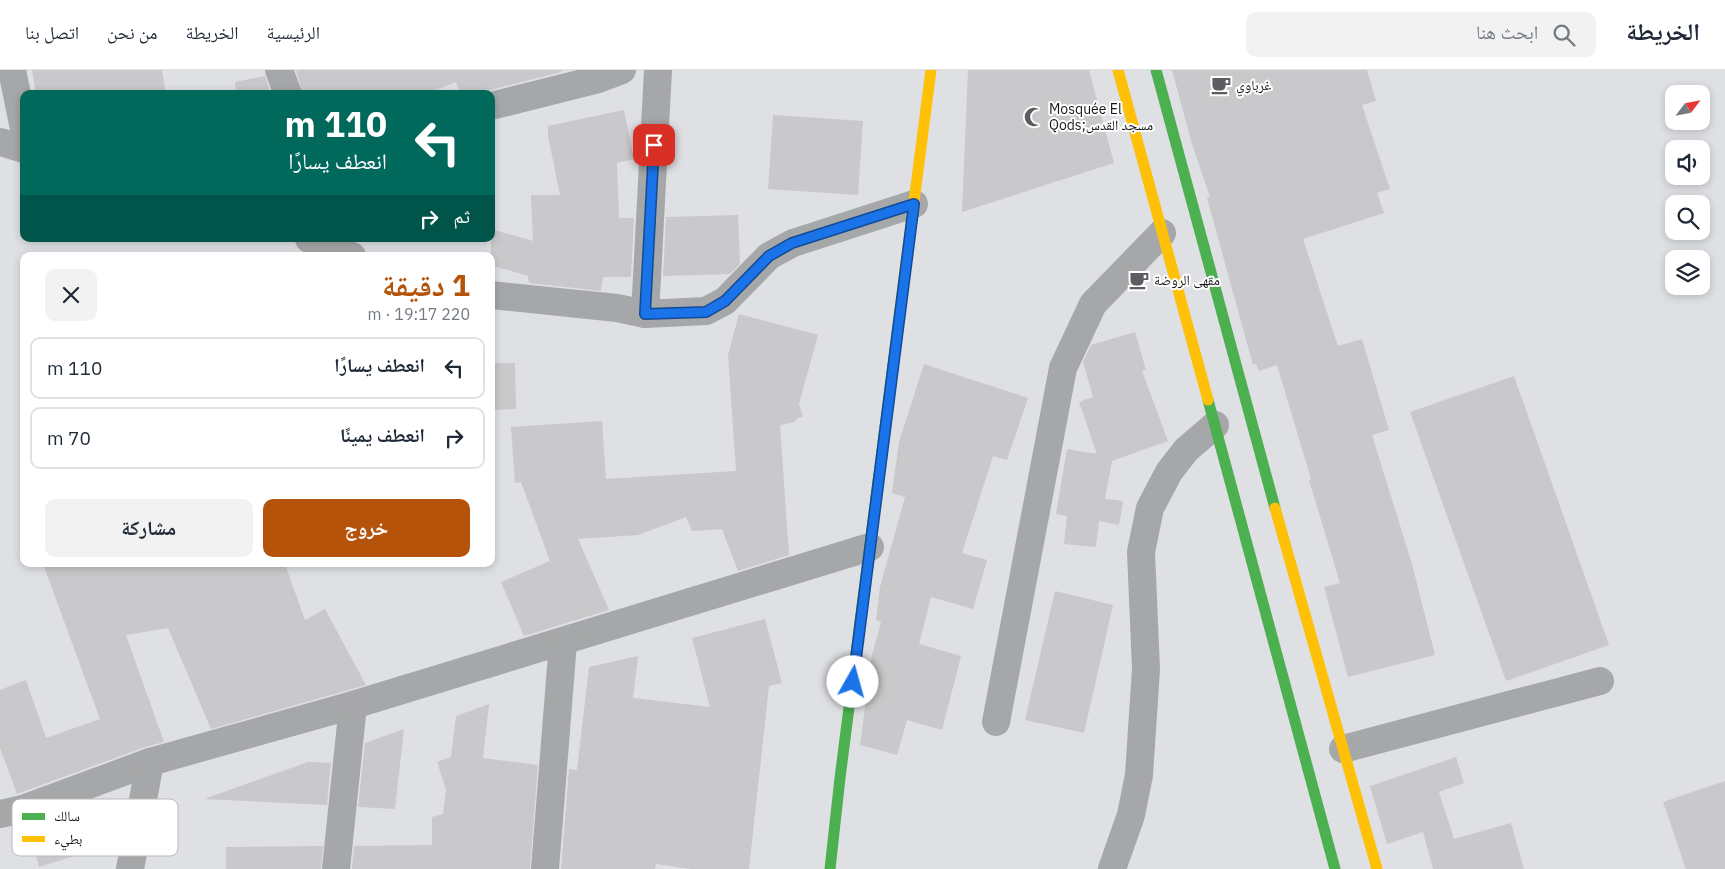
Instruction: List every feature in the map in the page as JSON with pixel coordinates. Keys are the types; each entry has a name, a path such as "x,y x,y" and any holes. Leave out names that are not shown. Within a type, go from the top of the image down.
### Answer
{"main road":[{"path":"830,869 931,70"},
{"path":"1118,70 1336,869"},
{"path":"1156,70 1303,609 1377,869"}],"street":[{"path":"12,70 20,109"},
{"path":"280,70 287,90"},
{"path":"495,105 592,75 622,70"},
{"path":"645,314 658,70"},
{"path":"0,142 20,148"},
{"path":"495,295 617,308 645,314 706,312 725,301 769,256 792,243 914,204"},
{"path":"996,722 1063,368 1093,304 1162,234"},
{"path":"317,242 342,252"},
{"path":"1112,869 1131,815 1139,775 1146,669 1141,552 1150,508 1169,472 1186,450 1214,425"},
{"path":"50,799 150,762 353,705 870,547"},
{"path":"545,869 563,642"},
{"path":"1343,749 1600,681"},
{"path":"336,869 353,705"},
{"path":"143,799 150,762"},
{"path":"130,869 132,856"}],"building":[{"path":"32,70 162,70 165,90 35,90"},
{"path":"561,70 561,72 491,90 459,90 456,82 435,90 302,90 296,71"},
{"name":"Mosquée El Qods;مسجد القدس","path":"968,70 1089,70 1114,163 962,212"},
{"path":"1172,70 1367,70 1376,101 1362,105 1390,189 1377,193 1384,213 1303,239 1338,346 1362,339 1389,430 1372,435 1412,564 1435,655 1348,677 1324,587 1340,583 1309,480 1311,479 1277,365 1259,371 1256,364 1253,365 1207,198 1210,197 1192,144"},
{"path":"265,76 270,90 236,90 235,82"},
{"path":"624,110 634,159 617,163 619,218 634,218 631,277 603,277 601,291 529,283 528,276 495,266 495,252 491,252 491,242 495,242 495,230 533,241 531,195 560,195 548,136 548,126"},
{"path":"773,115 863,121 858,195 768,189"},
{"path":"738,215 740,264 730,274 663,276 666,217"},
{"path":"739,314 818,335 799,404 803,416 795,420 795,422 780,425 789,555 738,571 722,529 692,531 686,517 638,535 578,539 609,610 524,636 501,582 550,561 521,482 515,483 511,427 602,421 606,479 736,471 728,355"},
{"path":"1135,332 1146,370 1142,371 1168,441 1112,461 1105,499 1123,501 1119,525 1099,521 1096,547 1064,544 1067,516 1056,514 1067,449 1097,454 1079,402 1093,397 1083,362 1091,345"},
{"path":"495,363 515,363 516,409 495,410"},
{"path":"924,364 1028,398 1007,460 993,456 962,553 987,560 973,609 931,597 919,644 961,656 942,730 907,720 897,755 860,745 872,655 881,622 876,620 880,587 905,497 892,493 899,442"},
{"path":"1514,376 1609,645 1506,681 1410,412"},
{"path":"44,567 286,567 305,620 325,609 366,685 211,729 168,628 126,635 164,742 145,747 17,794 0,748 0,690 26,680 46,738 100,719"},
{"path":"1055,591 1113,605 1084,733 1025,720"},
{"path":"765,619 782,683 769,686 749,869 691,869 656,864 655,869 561,869 569,769 577,770 589,667 638,656 633,698 710,707 692,638"},
{"path":"489,704 483,758 538,765 530,869 352,869 354,846 432,845 432,817 443,814 446,789 437,762 451,757 456,716"},
{"path":"404,729 395,809 358,807 365,743"},
{"path":"1456,757 1464,783 1439,792 1454,839 1511,823 1524,869 1433,869 1423,832 1387,844 1370,786"},
{"path":"308,762 331,763 327,805 204,799"},
{"path":"1725,781 1725,869 1686,869 1663,802"},
{"path":"323,846 321,869 226,869 226,847"},
{"path":"36,856 74,856 39,867"}],"traffic: fast":[{"path":"1156,70 1275,508"},
{"path":"830,869 900,310"},
{"path":"1208,400 1335,869"}],"traffic: slow":[{"path":"900,310 931,70"},
{"path":"1118,70 1208,400"},
{"path":"1275,508 1377,869"}],"place":[{"name":"غرباوي","path":"1221,85"},
{"name":"Mosquée El Qods;مسجد القدس","path":"1034,117"},
{"name":"مقهى الروضة","path":"1139,280"}],"route":[{"path":"654,145 645,314 706,312 725,301 769,256 792,243 914,204 853,682"}]}
